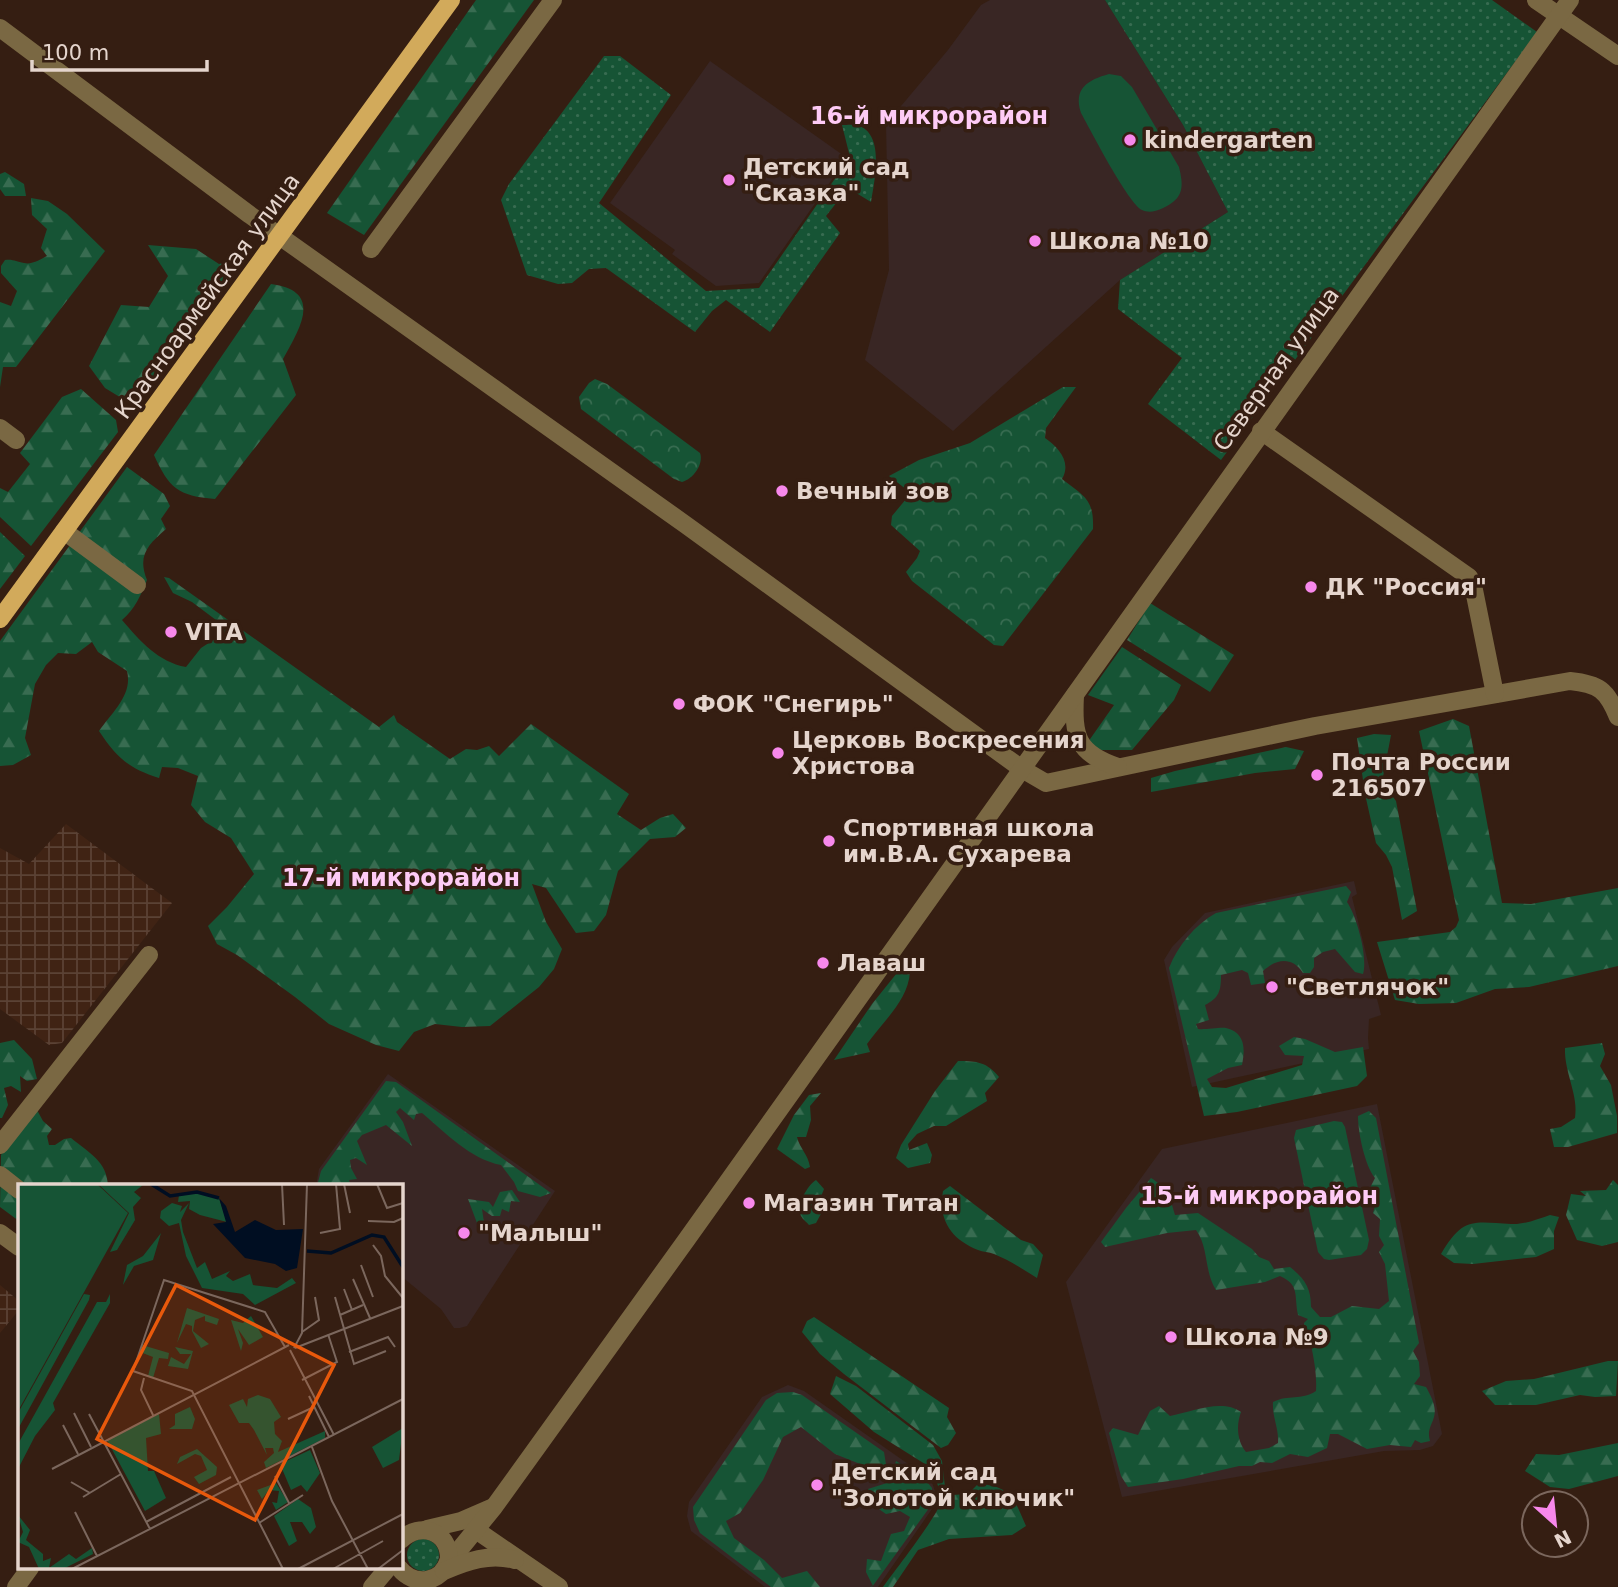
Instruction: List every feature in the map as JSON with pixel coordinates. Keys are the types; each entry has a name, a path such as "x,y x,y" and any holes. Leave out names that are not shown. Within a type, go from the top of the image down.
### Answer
{"main road":[{"name":"Красноармейская улица","path":"0,619 451,0"}],"street":[{"path":"371,249 553,0"},
{"path":"1536,0 1618,56"},
{"name":"Северная улица","path":"441,1574 494,1507 1570,0"},
{"path":"0,28 280,236 686,525 1022,769 1046,783 1315,726 1570,681 1590,683 1608,696 1618,717"},
{"path":"0,428 16,440"},
{"path":"1262,431 1469,577 1474,585 1495,694"},
{"path":"64,531 137,585"},
{"path":"1075,695 1076,734 1081,746 1101,762 1118,767"},
{"path":"0,1145 149,955"},
{"path":"0,1175 18,1189"},
{"path":"0,1233 18,1246"},
{"path":"402,1539 412,1531 474,1517 494,1507"},
{"path":"402,1523 439,1535 447,1545 449,1552 441,1574"},
{"path":"476,1530 559,1587"},
{"path":"399,1570 408,1578 419,1582 431,1581 471,1561 493,1557 504,1557 524,1564"},
{"path":"16,1587 29,1570"},
{"path":"372,1587 386,1570"},
{"path":"387,1587 396,1570"}],"shaded area":[{"name":"Школа №10","path":"990,0 1105,0 1183,125 1228,212 1120,280 953,431 865,360 889,270 886,124 948,50 981,5"},
{"name":"Детский сад \"Сказка\"","path":"710,61 847,158 759,283 716,286 672,254 675,250 610,203"},
{"path":"66,824 172,903 62,1043 49,1045 0,1009 0,848 29,864"},
{"name":"\"Светлячок\"","path":"1354,881 1357,894 1352,897 1381,1015 1369,1019 1369,1049 1192,1087 1164,960 1172,947 1205,913"},
{"name":"\"Малыш\"","path":"388,1074 555,1191 467,1326 454,1328 441,1309 402,1277 402,1184 316,1184 319,1169"},
{"path":"1377,1104 1442,1434 1433,1446 1420,1450 1384,1451 1122,1497 1066,1282 1162,1149"},
{"path":"0,1285 18,1300 18,1311 0,1333"},
{"name":"Детский сад \"Золотой ключик\"","path":"788,1385 804,1391 931,1480 937,1497 934,1506 878,1587 765,1587 691,1531 687,1516 689,1502 762,1397"}],"green space":[{"path":"476,0 534,0 364,235 327,213"},
{"path":"1105,0 1492,0 1537,32 1221,460 1148,404 1182,358 1118,309 1120,280 1228,212 1183,125"},
{"path":"604,56 620,56 671,95 599,203 706,291 759,288 850,157 842,125 860,126 873,140 876,161 871,202 848,188 826,216 840,233 770,332 726,300 712,311 695,332 606,268 589,269 572,283 558,284 527,275 501,200 509,184"},
{"name":"kindergarten","path":"1109,74 1121,76 1132,87 1179,167 1182,181 1179,195 1173,202 1158,210 1150,212 1136,205 1119,181 1081,113 1079,97 1084,86"},
{"path":"5,172 24,184 26,196 5,196 0,189 0,174"},
{"path":"31,198 48,201 67,214 105,251 16,367 3,367 0,387 0,302 11,306 17,291 1,273 1,266 5,260 30,263 47,256 41,248 47,229 32,215"},
{"path":"148,245 196,249 219,264 230,261 228,277 137,398 128,402 105,388 89,366 121,305 149,307 168,276"},
{"path":"271,284 298,294 303,303 301,323 283,359 296,395 215,499 192,496 170,483 154,455"},
{"path":"595,379 607,384 700,453 699,466 694,474 682,482 674,479 581,409 579,397"},
{"path":"1063,387 1076,387 1046,428 1045,438 1062,456 1065,473 1062,479 1090,505 1093,529 1003,646 994,645 912,581 906,572 920,551 891,525 892,516 911,493 889,476 919,460 970,443"},
{"path":"81,389 116,420 118,432 31,546 0,517 0,488 8,492 30,464 20,453 62,397"},
{"path":"127,467 164,494 170,506 161,519 166,529 149,546 144,557 147,580 145,586 122,620 158,655 186,667 201,648 218,637 220,623 192,602 173,593 164,577 379,727 394,715 397,722 450,759 466,749 477,750 489,746 499,756 531,724 629,794 617,814 641,830 660,818 673,814 686,828 675,837 650,839 618,871 606,915 594,931 576,933 546,888 532,884 546,922 562,949 554,969 539,987 490,1026 435,1024 414,1032 399,1051 376,1045 329,1024 237,955 217,944 208,926 254,874 231,838 205,822 191,805 198,776 178,768 162,767 159,778 148,774 124,761 105,740 99,731 124,696 127,671 98,652 92,642 76,654 58,653 46,665 35,684 25,738 31,755 13,765 0,766 0,641"},
{"path":"0,532 25,556 0,589"},
{"path":"1150,603 1234,655 1210,692 1127,640"},
{"path":"1122,647 1181,685 1174,700 1132,750 1100,750 1088,742 1114,705 1088,695"},
{"path":"1453,719 1469,726 1502,903 1531,904 1618,888 1618,966 1529,987 1495,989 1456,1003 1419,1004 1395,1000 1377,942 1450,932 1459,920 1419,731"},
{"path":"1374,734 1391,735 1382,782 1396,801 1417,911 1402,920 1392,867 1376,843 1365,794 1357,738"},
{"path":"1286,747 1304,751 1295,769 1255,773 1151,792 1151,778"},
{"path":"1346,886 1351,892 1347,902 1358,927 1363,948 1363,974 1355,972 1335,949 1314,958 1314,967 1310,973 1303,973 1294,964 1284,961 1263,971 1265,983 1251,985 1248,973 1242,970 1221,975 1218,993 1205,1005 1209,1020 1196,1024 1198,1029 1233,1030 1243,1043 1242,1065 1228,1068 1207,1079 1212,1087 1226,1088 1302,1065 1304,1056 1285,1055 1279,1046 1294,1037 1335,1052 1363,1047 1367,1076 1357,1086 1237,1112 1204,1116 1169,968 1177,951 1194,930 1216,913"},
{"path":"901,968 910,972 905,992 867,1044 870,1052 834,1060 872,1004"},
{"path":"14,1040 32,1059 37,1079 27,1081 20,1076 21,1092 11,1086 4,1088 8,1105 0,1118 0,1043"},
{"path":"1602,1043 1605,1054 1600,1066 1611,1085 1617,1116 1617,1133 1568,1147 1554,1147 1550,1129 1561,1127 1575,1118 1576,1110 1565,1048"},
{"path":"958,1061 981,1063 999,1077 985,1093 987,1101 946,1126 934,1126 917,1134 908,1144 909,1150 927,1143 932,1155 930,1163 908,1168 896,1158 901,1145 935,1091"},
{"path":"386,1081 396,1082 551,1193 540,1197 518,1191 501,1165 469,1151 422,1113 416,1114 414,1120 400,1108 396,1112 412,1146 386,1125 362,1135 357,1141 367,1165 356,1158 350,1160 357,1179 349,1180 350,1184 318,1184 321,1171"},
{"path":"821,1093 810,1106 811,1120 806,1137 797,1137 809,1162 810,1167 805,1169 777,1149 794,1115 809,1095"},
{"path":"37,1110 43,1121 52,1129 47,1136 49,1145 71,1138 101,1164 108,1184 18,1184 18,1220 0,1207 1,1155"},
{"path":"1369,1111 1376,1118 1419,1343 1413,1351 1419,1362 1420,1376 1414,1384 1426,1387 1434,1405 1430,1441 1421,1443 1415,1440 1411,1447 1390,1445 1367,1449 1338,1434 1330,1434 1327,1448 1308,1457 1290,1454 1272,1463 1260,1462 1252,1466 1239,1466 1183,1479 1128,1487 1121,1476 1109,1433 1113,1428 1138,1435 1150,1411 1159,1406 1170,1416 1206,1407 1225,1406 1241,1412 1238,1433 1246,1452 1269,1448 1278,1443 1273,1402 1305,1396 1316,1391 1315,1368 1304,1323 1308,1319 1298,1315 1295,1291 1286,1279 1280,1276 1265,1282 1216,1290 1203,1244 1196,1230 1167,1233 1105,1247 1101,1242 1151,1178 1161,1185 1167,1194 1175,1215 1198,1213 1252,1249 1259,1257 1269,1261 1274,1269 1290,1267 1306,1284 1311,1307 1320,1317 1331,1317 1352,1306 1379,1309 1389,1301 1385,1264 1379,1252 1384,1245 1379,1236 1380,1219 1373,1213 1377,1199 1367,1194 1375,1178 1365,1158 1358,1123 1358,1116"},
{"path":"1334,1121 1342,1122 1345,1127 1369,1240 1367,1249 1361,1255 1329,1260 1324,1259 1318,1252 1294,1138 1296,1130"},
{"path":"816,1180 824,1189 820,1199 829,1199 816,1223 809,1225 801,1216 800,1207 806,1191"},
{"path":"1613,1180 1618,1185 1618,1242 1602,1246 1577,1240 1566,1215 1571,1194 1586,1196 1580,1191 1606,1190"},
{"path":"950,1186 1021,1240 1033,1244 1043,1255 1037,1278 1000,1256 978,1250 954,1234 945,1220 942,1201 943,1191"},
{"path":"512,1190 520,1202 511,1201 509,1212 502,1209 500,1216 492,1216 482,1209 484,1223 480,1231 468,1199 489,1202 493,1207 500,1192"},
{"path":"1550,1215 1559,1217 1554,1231 1554,1249 1536,1257 1473,1264 1454,1263 1441,1254 1456,1233 1470,1224 1521,1224"},
{"path":"814,1317 949,1408 947,1417 956,1433 948,1445 941,1448 820,1354 802,1332 807,1321"},
{"path":"1618,1361 1616,1396 1580,1395 1536,1405 1495,1405 1482,1391 1506,1381 1534,1379"},
{"path":"836,1376 856,1386 933,1445 942,1461 945,1487 952,1495 968,1494 978,1484 998,1487 1010,1495 1026,1526 1012,1535 949,1539 918,1550 893,1587 883,1587 933,1518 941,1501 940,1493 933,1469 874,1432 830,1394"},
{"path":"793,1392 802,1395 884,1452 887,1471 876,1479 865,1466 835,1454 801,1427 783,1437 763,1480 740,1513 726,1521 734,1538 764,1560 782,1578 807,1571 820,1587 771,1587 700,1533 694,1520 693,1507 766,1400 777,1393"},
{"path":"1618,1443 1618,1476 1569,1489 1550,1487 1525,1471 1536,1454 1559,1455"},
{"path":"896,1461 924,1478 932,1488 932,1504 873,1586 866,1572 867,1559 881,1561 891,1534 904,1531 910,1517 900,1511 886,1514 870,1503 868,1489 890,1482"},
{"path":"423,1539 434,1544 439,1555 434,1566 423,1571 412,1566 407,1555 412,1544"}],"place":[{"name":"kindergarten","path":"1130,140"},
{"name":"Детский сад \"Сказка\"","path":"729,180"},
{"name":"Школа №10","path":"1035,241"},
{"name":"Вечный зов","path":"782,491"},
{"name":"ДК \"Россия\"","path":"1311,587"},
{"name":"VITA","path":"171,632"},
{"name":"ФОК \"Снегирь\"","path":"679,704"},
{"name":"Церковь Воскресения Христова","path":"778,753"},
{"name":"Почта России 216507","path":"1317,775"},
{"name":"Спортивная школа им.В.А. Сухарева","path":"829,841"},
{"name":"Лаваш","path":"823,963"},
{"name":"\"Светлячок\"","path":"1272,987"},
{"name":"Магазин Титан","path":"749,1203"},
{"name":"\"Малыш\"","path":"464,1233"},
{"name":"Школа №9","path":"1171,1337"},
{"name":"Детский сад \"Золотой ключик\"","path":"817,1485"}],"district":[{"name":"16-й микрорайон","path":"929,116"},
{"name":"17-й микрорайон","path":"401,878"},
{"name":"15-й микрорайон","path":"1259,1196"}]}
